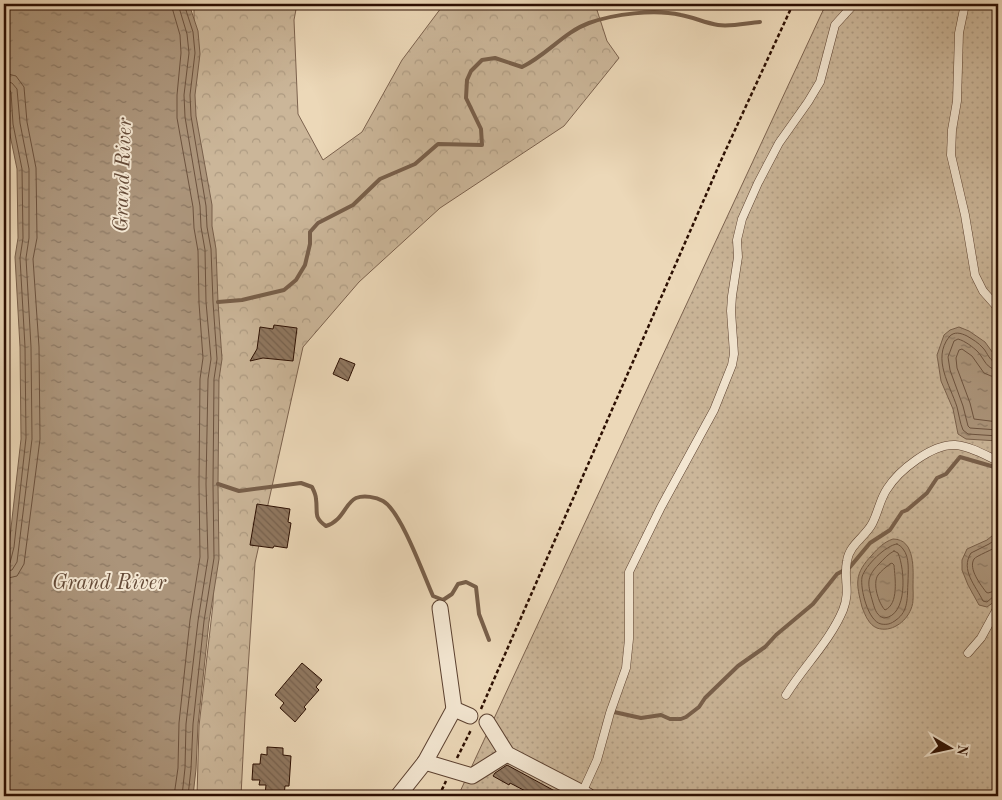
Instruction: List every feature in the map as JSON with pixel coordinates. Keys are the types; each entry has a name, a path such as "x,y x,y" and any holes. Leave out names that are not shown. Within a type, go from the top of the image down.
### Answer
{"street":[{"path":"398,796 425,762 454,709 440,608"},
{"path":"454,709 478,718 507,754 584,795"},
{"path":"425,762 472,776 507,754"}],"lane":[{"path":"584,795 626,668 629,639 628,580 630,572 661,507 714,410 732,365 734,354 731,311 732,296 738,258 737,240 742,220 758,183 779,143 820,82 835,25 854,4"},
{"path":"965,4 959,33 957,101 952,130 951,155 965,215 975,275 983,291 998,308"},
{"path":"786,695 838,621 847,599 846,562 849,552 871,526 883,497 892,482 922,456 942,446 964,446 998,461"},
{"path":"968,653 981,638 998,607"}],"path":[{"path":"439,796 478,718 719,166 793,4"}],"green space":[{"path":"194,4 297,4 294,20 298,114 323,160 362,132 402,60 444,4 595,4 607,41 619,58 564,126 440,208 359,282 303,347 255,563 241,796 197,796 199,726 213,604 216,299 194,131"},
{"path":"826,4 998,4 998,796 458,796"}],"water":[{"name":"Grand River","path":"4,4 189,4 198,31 200,54 195,95 196,116 212,205 222,359 219,379 219,559 209,622 198,725 193,796 4,796 4,572 9,546 21,439 20,347 15,257 18,238 17,169 8,125 4,75"},
{"path":"959,327 969,331 985,342 998,360 998,441 966,439 958,434 953,409 941,381 937,355 944,335 950,330"},
{"path":"998,531 998,599 987,607 979,605 968,585 962,570 962,560 967,549 987,540"},
{"path":"893,539 900,540 906,544 912,557 913,601 909,614 902,622 893,628 882,629 874,627 866,616 860,599 858,579 859,573 872,555 881,546"}],"building":[{"path":"274,325 297,328 293,361 263,358 250,361 257,349 260,327 273,329"},
{"path":"340,358 355,364 348,381 333,374"},
{"path":"257,504 290,509 288,522 291,523 287,548 250,545"},
{"path":"302,663 322,680 316,687 319,690 304,707 306,709 295,722 280,708 284,703 275,695"},
{"path":"267,747 283,748 283,755 291,756 289,786 285,786 284,796 265,795 266,785 259,785 260,780 252,780 253,764 260,764 261,754 267,755"},
{"path":"507,765 564,796 535,796 493,776"}],"waterway":[{"path":"218,302 242,300 284,290 296,280 305,265 310,244 310,232 318,223 353,205 380,179 415,164 438,144 482,145 481,129 466,98 467,80 471,71 482,60 495,58 522,67 580,27 599,20 622,15 659,12 723,25 760,22"},
{"path":"614,712 641,718 661,715 670,719 686,717 699,707 705,698 738,666 765,647 776,635 813,604 837,574 850,567 870,543 890,530 902,512 927,493 937,478 946,474 960,457 998,468"},
{"path":"218,484 239,491 301,483 312,487 316,496 319,520 326,526 332,524 352,500 356,498 370,497 383,501 390,507 404,530 433,596 443,600 452,594 458,584 466,582 476,587 479,614 489,640"}]}
